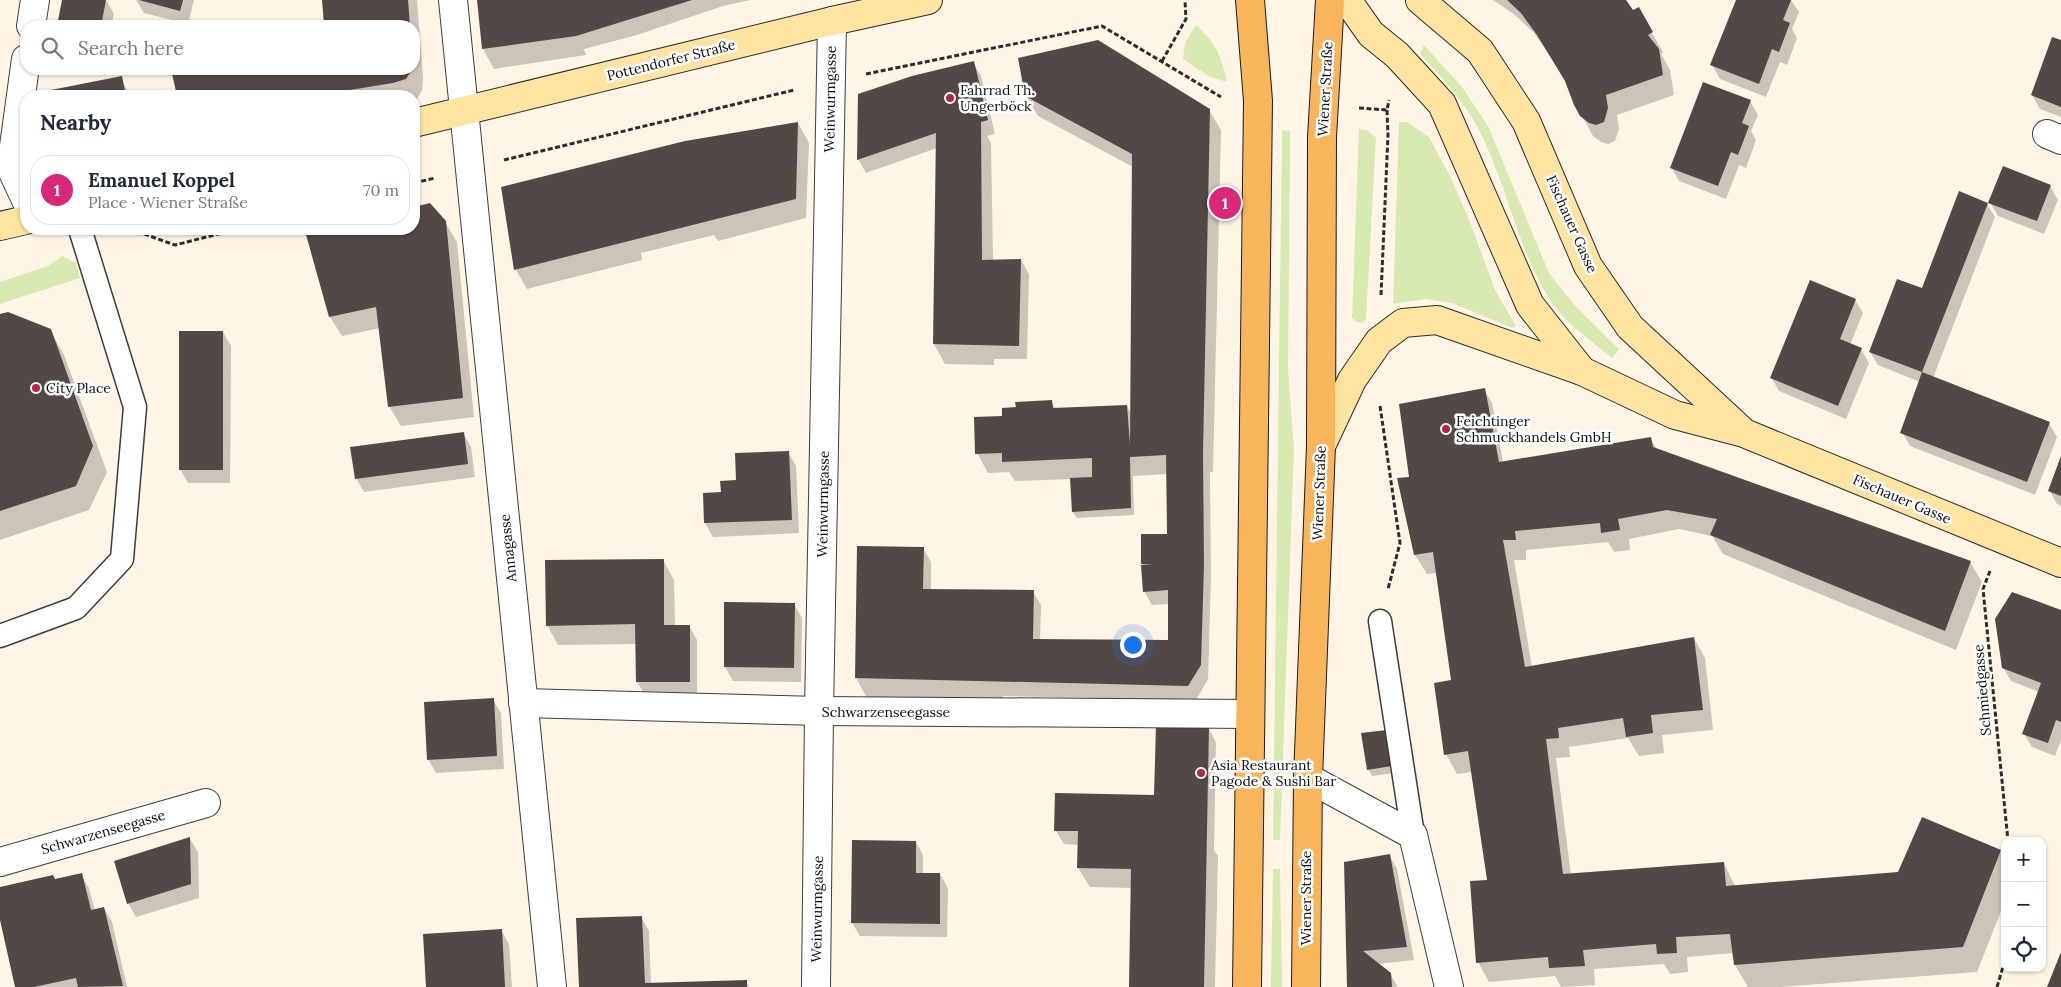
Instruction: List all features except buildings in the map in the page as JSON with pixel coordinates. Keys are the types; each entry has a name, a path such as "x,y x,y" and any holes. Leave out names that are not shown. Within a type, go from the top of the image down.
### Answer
{"main road":[{"name":"Pottendorfer Straße","path":"420,121 832,21 928,0"},
{"path":"1246,987 1258,101 1250,0"},
{"name":"Wiener Straße","path":"1306,987 1305,883 1321,446 1322,137 1330,0"},
{"name":"Fischauer Gasse","path":"1347,0 1370,34 1397,56 1442,104 1530,306 1582,371"},
{"name":"Fischauer Gasse","path":"1420,0 1480,52 1526,121 1588,266 1630,327 1744,433"},
{"path":"0,226 20,221"},
{"name":"Fischauer Gasse","path":"1321,446 1352,380 1379,341 1403,323 1437,320 1582,371 1675,415 1744,433 2061,563"}],"street":[{"path":"32,20 35,0"},
{"name":"Annagasse","path":"453,0 552,987"},
{"name":"Weinwurmgasse","path":"816,987 819,711 832,21"},
{"path":"22,90 24,75"},
{"path":"20,103 11,168 20,187"},
{"name":"Schwarzenseegasse","path":"523,702 819,711 1250,714"},
{"path":"1308,778 1413,835 1449,987"},
{"name":"Schwarzenseegasse","path":"0,862 206,802"}],"lane":[{"path":"0,636 76,608 122,559 135,407 82,235"},
{"path":"1380,621 1413,835"}],"path":[{"path":"420,181 830,81 1102,26 1162,61 1186,19 1185,0"},
{"path":"147,235 175,245 214,235"},
{"name":"Schmiedgasse","path":"2001,540 1983,589 2008,837"},
{"path":"1997,987 2001,972"}],"green space":[{"path":"1196,25 1217,50 1227,82 1210,77 1183,59 1185,43"},
{"path":"1424,45 1462,87 1488,126 1549,273 1578,309 1619,349 1612,358 1582,334 1555,307 1532,266 1490,153 1480,132 1460,100 1420,54"},
{"path":"1399,122 1407,122 1429,137 1450,176 1470,222 1495,290 1516,326 1512,328 1452,303 1425,299 1393,304"},
{"path":"1359,129 1367,130 1376,138 1366,319 1362,323 1352,318"},
{"path":"1282,130 1290,131 1288,369 1294,449 1280,840 1273,840"},
{"path":"62,256 76,263 80,278 0,304 0,282 48,266"},
{"path":"1273,869 1280,869 1282,987 1271,987"}],"place":[{"name":"Fahrrad Th. Ungerböck","path":"950,98"},
{"name":"Emanuel Koppel","path":"1225,203"},
{"name":"City Place","path":"36,388"},
{"name":"Feichtinger Schmuckhandels GmbH","path":"1446,429"},
{"name":"Asia Restaurant Pagode & Sushi Bar","path":"1201,773"}]}
